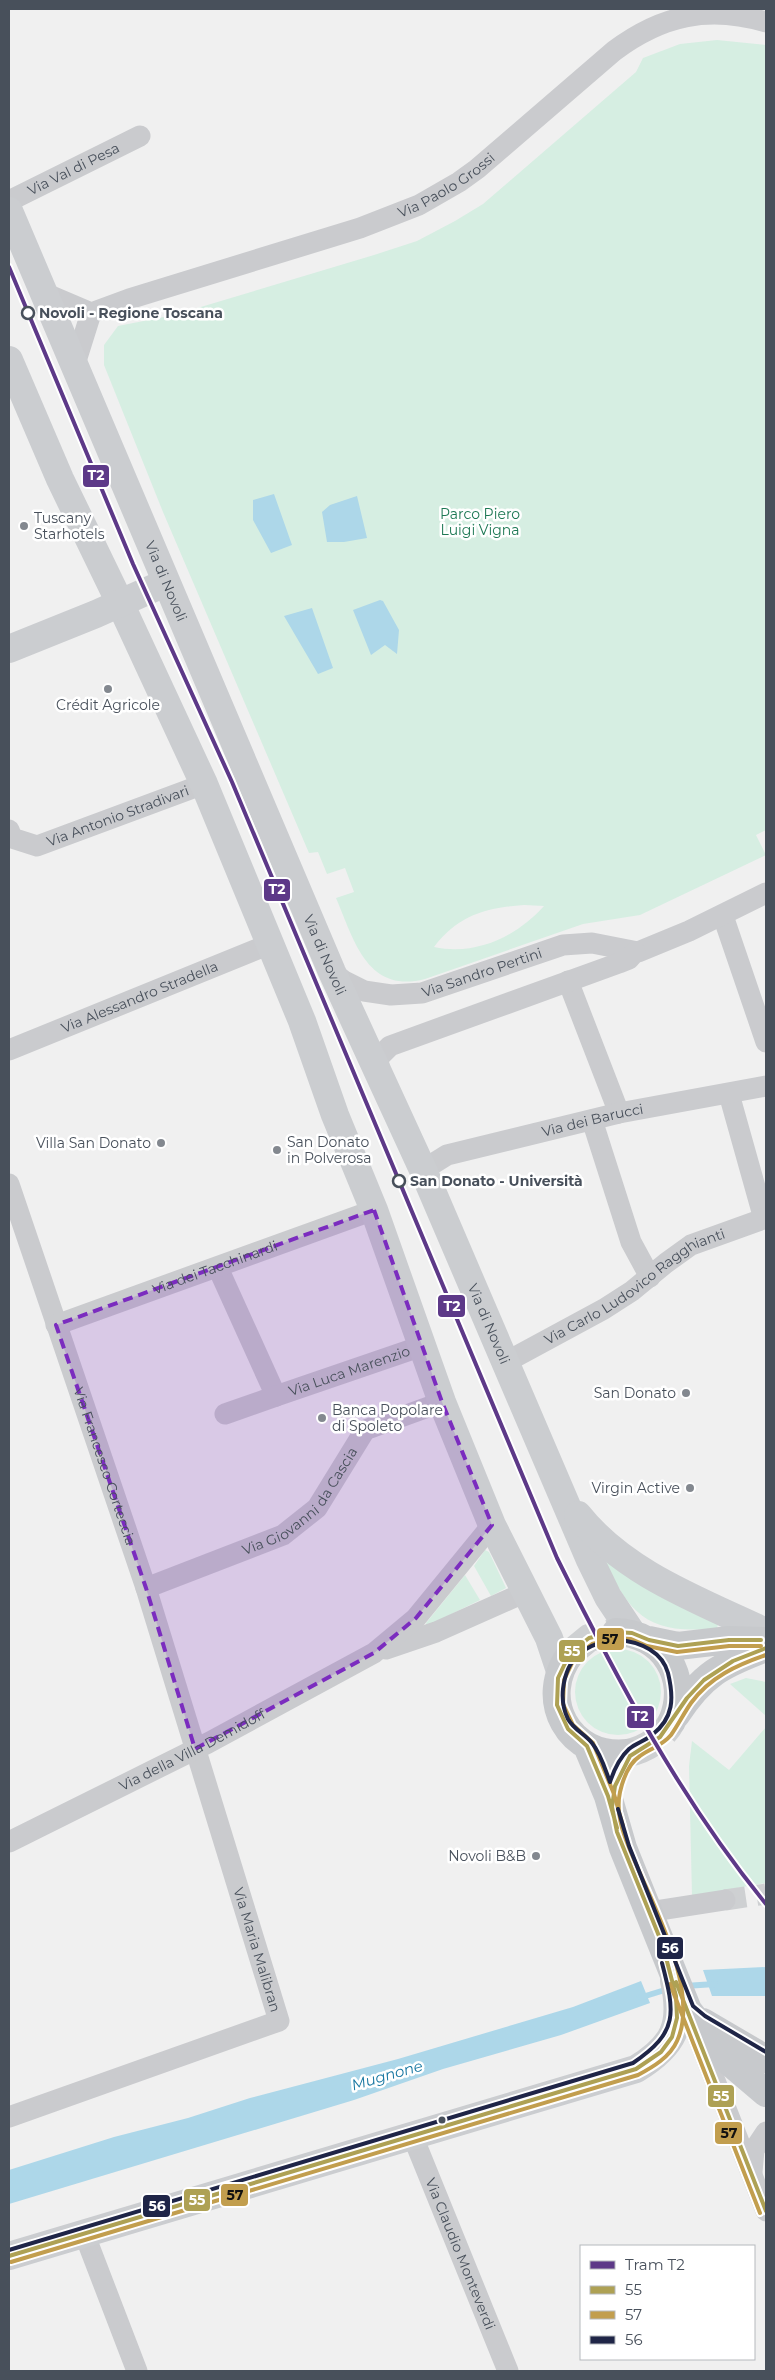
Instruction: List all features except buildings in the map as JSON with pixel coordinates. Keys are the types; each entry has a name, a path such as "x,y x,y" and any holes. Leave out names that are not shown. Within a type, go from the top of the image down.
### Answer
{"main road":[{"path":"632,1635 678,1646 729,1640 766,1641"},
{"name":"Via di Novoli","path":"632,1635 665,1655 675,1672 679,1694 672,1721 692,1691 712,1673 726,1664 766,1648"},
{"path":"566,1661 556,1692 560,1716 572,1734 588,1746 609,1754 629,1755 614,1791 612,1809"},
{"path":"588,1746 612,1809 623,1848 667,1958 684,2008 726,2059 766,2094"},
{"path":"684,2008 701,2021 766,2059"}],"street":[{"name":"Via Paolo Grossi","path":"92,313 129,298 360,228 418,205 459,182 614,50 651,28 672,19 692,14 731,15 766,22"},
{"name":"Via Val di Pesa","path":"9,201 140,136"},
{"name":"Via di Novoli","path":"9,211 15,234 44,293 75,364 165,583 332,972 423,1170 608,1598 632,1635"},
{"path":"44,293 92,313 75,364"},
{"path":"9,360 60,479 204,784 270,944 374,1210 442,1402 492,1525 549,1638 566,1661"},
{"path":"9,649 165,583"},
{"name":"Via Antonio Stradivari","path":"9,830 12,838 37,846 204,784"},
{"path":"380,1074 378,1058 390,1046 629,959 635,952 723,916 766,893"},
{"path":"723,916 766,1042"},
{"name":"Via Alessandro Stradella","path":"9,1050 270,944"},
{"name":"Via Sandro Pertini","path":"332,972 344,981 364,991 410,995 436,989 563,945 592,944 635,952"},
{"path":"568,981 619,1113"},
{"name":"Via dei Barucci","path":"423,1170 446,1156 619,1113 766,1086"},
{"path":"729,1094 765,1219"},
{"path":"592,1120 631,1242 650,1277"},
{"name":"Via Francesco Corteccia","path":"9,1184 146,1588 196,1749"},
{"name":"Via dei Tacchinardi","path":"56,1325 374,1210"},
{"name":"Via Carlo Ludovico Ragghianti","path":"506,1362 604,1309 650,1277 666,1263 701,1240 765,1219"},
{"name":"Via Luca Marenzio","path":"218,1268 276,1396"},
{"name":"Via Luca Marenzio","path":"225,1414 422,1346"},
{"name":"Via Giovanni da Cascia","path":"146,1588 282,1535 317,1508 365,1430 442,1402"},
{"path":"560,1490 594,1534 627,1560 667,1585 766,1632"},
{"name":"Via della Villa Demidoff","path":"374,1654 416,1618 492,1525"},
{"name":"Via della Villa Demidoff","path":"9,1842 196,1749 374,1654 436,1632 526,1592"},
{"name":"Via Maria Malibran","path":"9,2117 279,2021 196,1749"},
{"path":"648,1912 725,1900"},
{"path":"9,2256 636,2069 659,2054 672,2038 684,2008"},
{"path":"684,2008 752,2172 766,2211"},
{"path":"752,2172 754,2150 766,2132"},
{"name":"Via Claudio Monteverdi","path":"413,2137 508,2371"},
{"path":"84,2233 137,2371"}],"highlighted area":[{"path":"374,1210 442,1402 492,1525 416,1618 374,1653 195,1749 146,1588 56,1325"}],"green space":[{"name":"Parco Piero Luigi Vigna","path":"717,40 766,45 766,830 756,835 766,855 640,915 583,924 425,979 405,982 389,979 376,971 366,960 349,930 336,898 354,892 345,868 327,874 318,852 309,853 163,512 104,365 104,345 118,326 174,315 417,241 483,204 636,72 643,58 680,44","holes":["510,906 544,906 521,927 494,942 465,949 434,947 453,927 474,915"]},
{"path":"485,1550 489,1552 506,1588 491,1596 474,1566"},
{"path":"602,1554 720,1618 717,1628 693,1630 674,1628 657,1624 643,1616 621,1592"},
{"path":"465,1575 480,1600 427,1626 426,1623"},
{"path":"618,1649 634,1653 648,1662 657,1676 661,1692 657,1708 648,1722 634,1731 618,1735 602,1731 588,1722 579,1708 575,1692 579,1676 588,1662 602,1653"},
{"path":"746,1678 766,1682 766,1716 730,1684"},
{"path":"766,1727 766,1883 692,1896 689,1766 692,1741 729,1770"}],"water":[{"path":"274,494 292,545 271,553 253,520 253,500"},
{"path":"357,496 367,538 344,542 327,542 322,512 330,505"},
{"path":"380,600 383,601 399,630 397,654 385,645 371,655 353,610"},
{"path":"312,608 333,668 318,674 284,616"},
{"path":"766,1967 766,1996 712,1996 703,1970"},
{"path":"641,1981 650,2003 561,2035 443,2069 354,2100 9,2204 9,2170 114,2137 188,2118 250,2098 398,2059 573,2007"}],"waterway":[{"name":"Mugnone","path":"685,1986 715,1984"},
{"name":"Mugnone","path":"639,1998 668,1989"}],"tunnel":[{"path":"572,1652 589,1638 616,1632"},
{"path":"628,1753 642,1749 654,1742 664,1733 672,1721"},
{"path":"725,1900 766,1894"}],"tram line":[{"name":"T2","path":"9,267 133,564 232,782 557,1558 603,1648 652,1737 706,1823 766,1904"}],"transit line":[{"name":"55","path":"617,1828 608,1796 587,1746 568,1729 557,1705 558,1678 570,1653 589,1638 616,1632 632,1633 649,1640 678,1646 729,1640 761,1640"},
{"name":"57","path":"623,1826 614,1794 593,1743 573,1725 563,1704 564,1680 575,1657 592,1644 616,1638 631,1639 647,1646 677,1652 729,1646 761,1646"},
{"name":"56","path":"613,1639 646,1647 660,1657 668,1673 671,1707 665,1722 652,1735 632,1747 622,1756 610,1782 595,1747 568,1719 564,1708 563,1693 568,1668 579,1654 594,1645 613,1639"},
{"name":"55","path":"9,2256 636,2069 661,2052 672,2037 677,2018 676,1996 663,1946 617,1832 612,1807 615,1786 630,1756 660,1737 687,1698 704,1680 733,1661 766,1648"},
{"name":"57","path":"11,2262 638,2075 660,2061 674,2047 682,2022 683,2001 680,1978 665,1932 624,1833 619,1812 621,1787 627,1772 636,1759 668,1739 698,1694 725,1673 766,1655"},
{"name":"56","path":"618,1809 629,1846 693,2006 705,2016 766,2052"},
{"name":"56","path":"9,2250 633,2063 659,2041 666,2031 670,2020 671,2008 662,1963"},
{"name":"55","path":"676,1982 766,2211"},
{"name":"57","path":"670,1984 760,2213"}],"place":[{"name":"Novoli - Regione Toscana","path":"28,313"},
{"name":"Tuscany Starhotels","path":"24,526"},
{"name":"Crédit Agricole","path":"108,689"},
{"name":"Villa San Donato","path":"161,1143"},
{"name":"San Donato in Polverosa","path":"277,1150"},
{"name":"San Donato - Università","path":"399,1181"},
{"name":"San Donato","path":"686,1393"},
{"name":"Banca Popolare di Spoleto","path":"322,1418"},
{"name":"Virgin Active","path":"690,1488"},
{"name":"Novoli B&B","path":"536,1856"}]}
